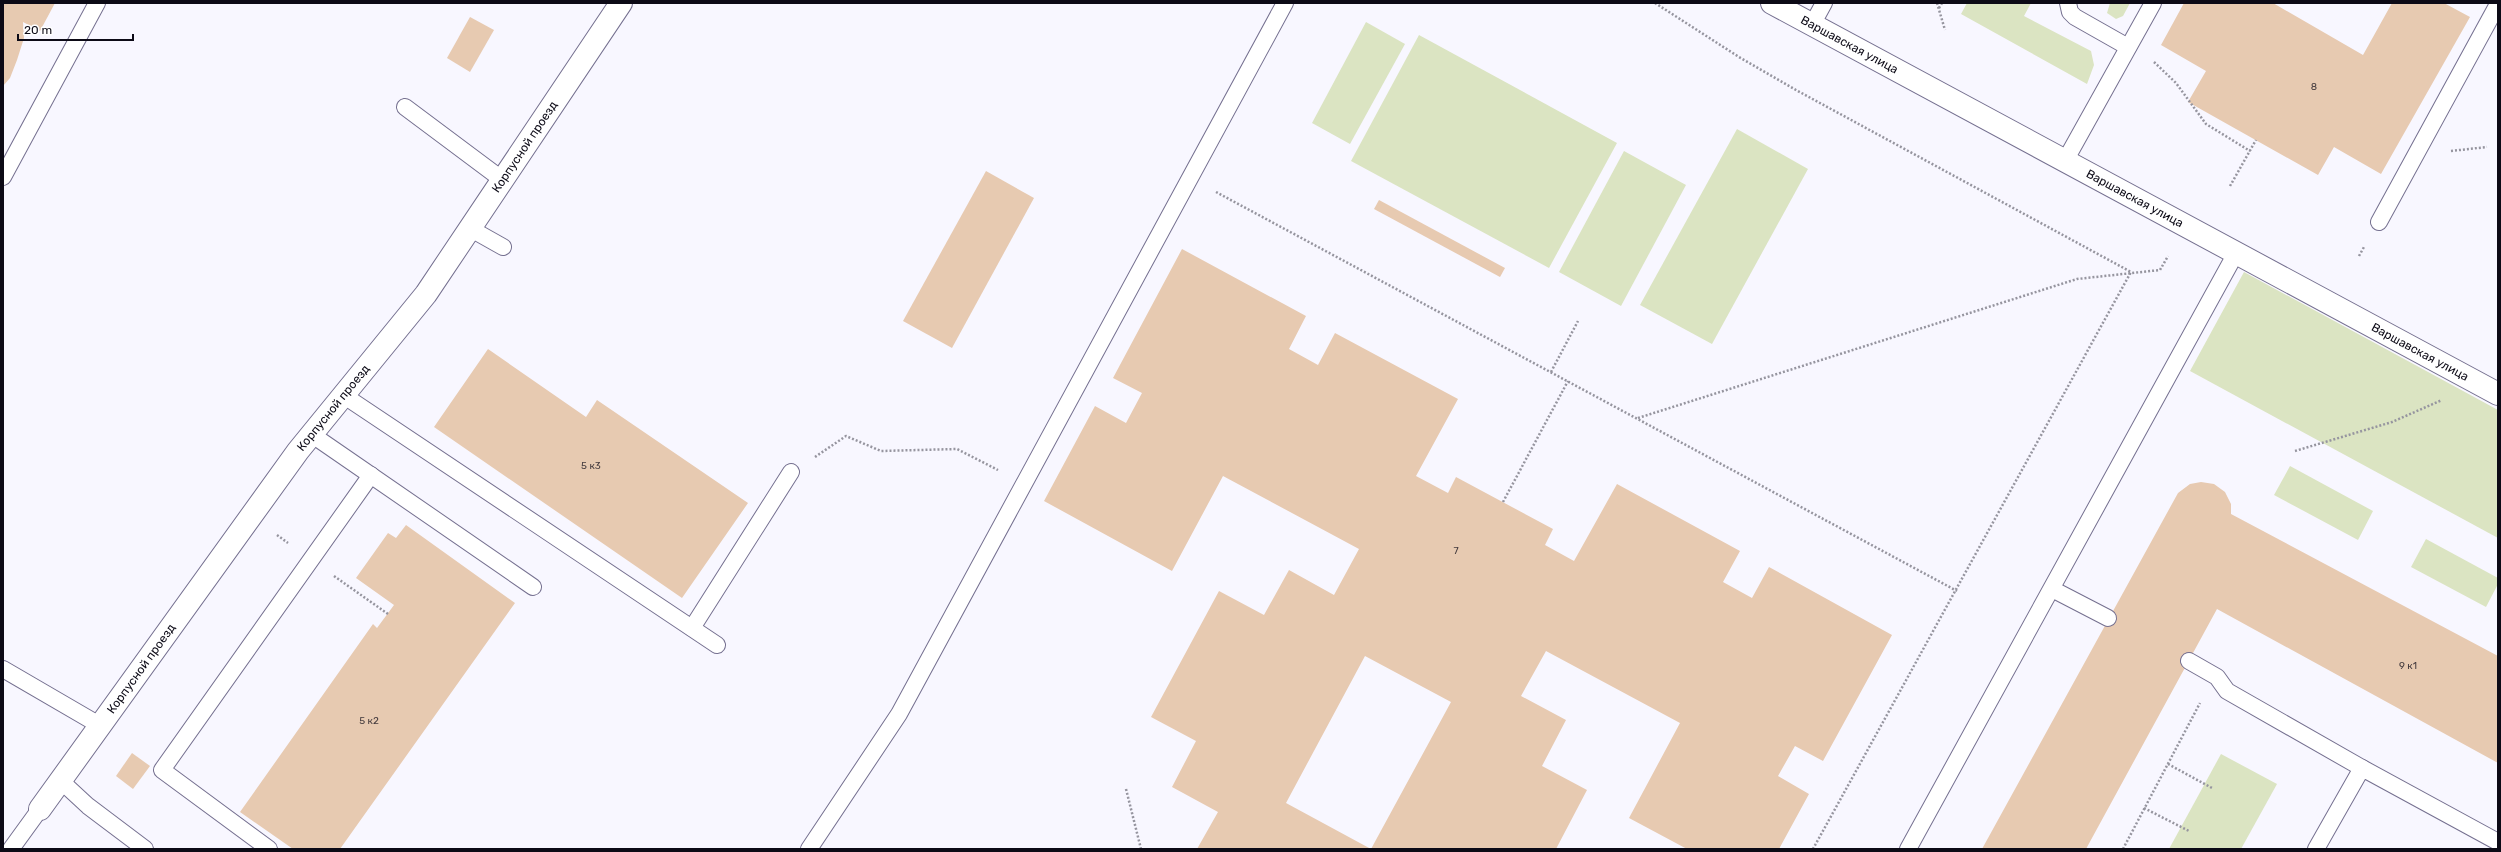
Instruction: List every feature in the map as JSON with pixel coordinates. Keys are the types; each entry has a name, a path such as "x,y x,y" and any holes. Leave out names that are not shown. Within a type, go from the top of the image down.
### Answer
{"street":[{"name":"Корпусной проезд","path":"40,809 311,434 426,294 504,181 621,3"},
{"name":"Варшавская улица","path":"1772,3 2236,253 2497,390"}],"lane":[{"path":"3,177 97,3"},
{"path":"809,849 900,714 1285,3"},
{"path":"1812,25 1824,3"},
{"path":"2068,3 2070,12 2075,17 2130,44"},
{"path":"2065,161 2153,3"},
{"path":"2379,222 2497,4"},
{"path":"405,107 504,181"},
{"path":"471,229 503,247"},
{"path":"1908,849 2236,253"},
{"path":"343,395 717,645"},
{"path":"311,434 533,587"},
{"path":"692,628 791,472"},
{"path":"269,849 162,770 371,475"},
{"path":"2052,589 2108,618"},
{"path":"2189,661 2217,677 2227,691 2362,768 2498,842"},
{"path":"3,669 101,726"},
{"path":"2316,849 2362,768"},
{"path":"61,781 88,806 145,849"},
{"path":"11,849 40,809"}],"path":[{"path":"1655,3 1739,57 1796,90 2131,272"},
{"path":"1937,3 1945,30"},
{"path":"1939,9 1942,3"},
{"path":"2130,44 2176,83 2206,124 2250,151"},
{"path":"2230,186 2256,140"},
{"path":"1189,178 1638,418 1957,591"},
{"path":"1638,418 2077,279 2160,270 2168,256"},
{"path":"1812,849 1957,591 2131,272"},
{"path":"1551,372 1578,321"},
{"path":"1503,502 1568,381"},
{"path":"2296,451 2392,422 2448,397 2497,390"},
{"path":"791,472 846,436 881,451 957,449 1024,483"},
{"path":"251,517 388,614"},
{"path":"2123,849 2203,697 2227,691"},
{"path":"2168,764 2212,788"},
{"path":"1126,789 1141,849"},
{"path":"2144,808 2189,831"}],"green space":[{"path":"1967,3 2031,3 2024,16 2091,51 2094,65 2087,84 1961,14"},
{"path":"2110,3 2130,3 2123,16 2116,19 2107,13"},
{"path":"1366,22 1405,44 1350,144 1312,123"},
{"path":"1419,35 1617,143 1549,268 1351,161"},
{"path":"1737,129 1808,169 1712,344 1640,305"},
{"path":"1624,151 1686,185 1621,306 1559,272"},
{"path":"2244,272 2498,410 2498,538 2190,371"},
{"path":"2290,466 2373,511 2358,540 2274,495"},
{"path":"2426,539 2498,578 2498,584 2486,607 2411,567"},
{"path":"2221,754 2277,784 2241,849 2169,849"}],"building":[{"path":"3,3 55,3 40,31 23,22 24,38 10,78 3,86"},
{"path":"2184,3 2273,3 2363,55 2392,3 2444,3 2470,17 2381,174 2334,147 2318,175 2188,102 2206,71 2161,45"},
{"path":"470,17 494,30 470,72 447,58"},
{"path":"986,171 1034,198 952,348 903,321"},
{"path":"1379,200 1505,268 1500,277 1374,209"},
{"path":"1182,249 1306,316 1289,349 1318,365 1335,333 1458,399 1416,476 1448,493 1456,477 1553,529 1545,545 1574,561 1617,484 1740,551 1723,582 1752,598 1769,567 1892,635 1823,761 1795,746 1778,776 1809,794 1779,849 1687,849 1629,818 1680,723 1546,651 1521,696 1566,720 1542,766 1587,790 1556,849 1371,849 1197,849 1218,812 1172,787 1196,741 1151,717 1219,591 1264,615 1289,570 1334,595 1359,549 1223,476 1172,571 1044,501 1095,406 1126,423 1142,393 1113,378","holes":["1365,656 1451,702 1371,849 1286,803"]},
{"path":"488,349 586,417 597,400 748,503 682,598 434,427"},
{"path":"2201,482 2214,484 2225,492 2231,504 2231,514 2498,656 2498,763 2217,609 2086,849 1982,849 2178,493 2190,484"},
{"path":"406,525 515,603 340,849 293,849 240,812 373,624 377,628 394,605 356,578 388,533 396,538"},
{"path":"132,753 150,766 133,789 116,776"}]}
